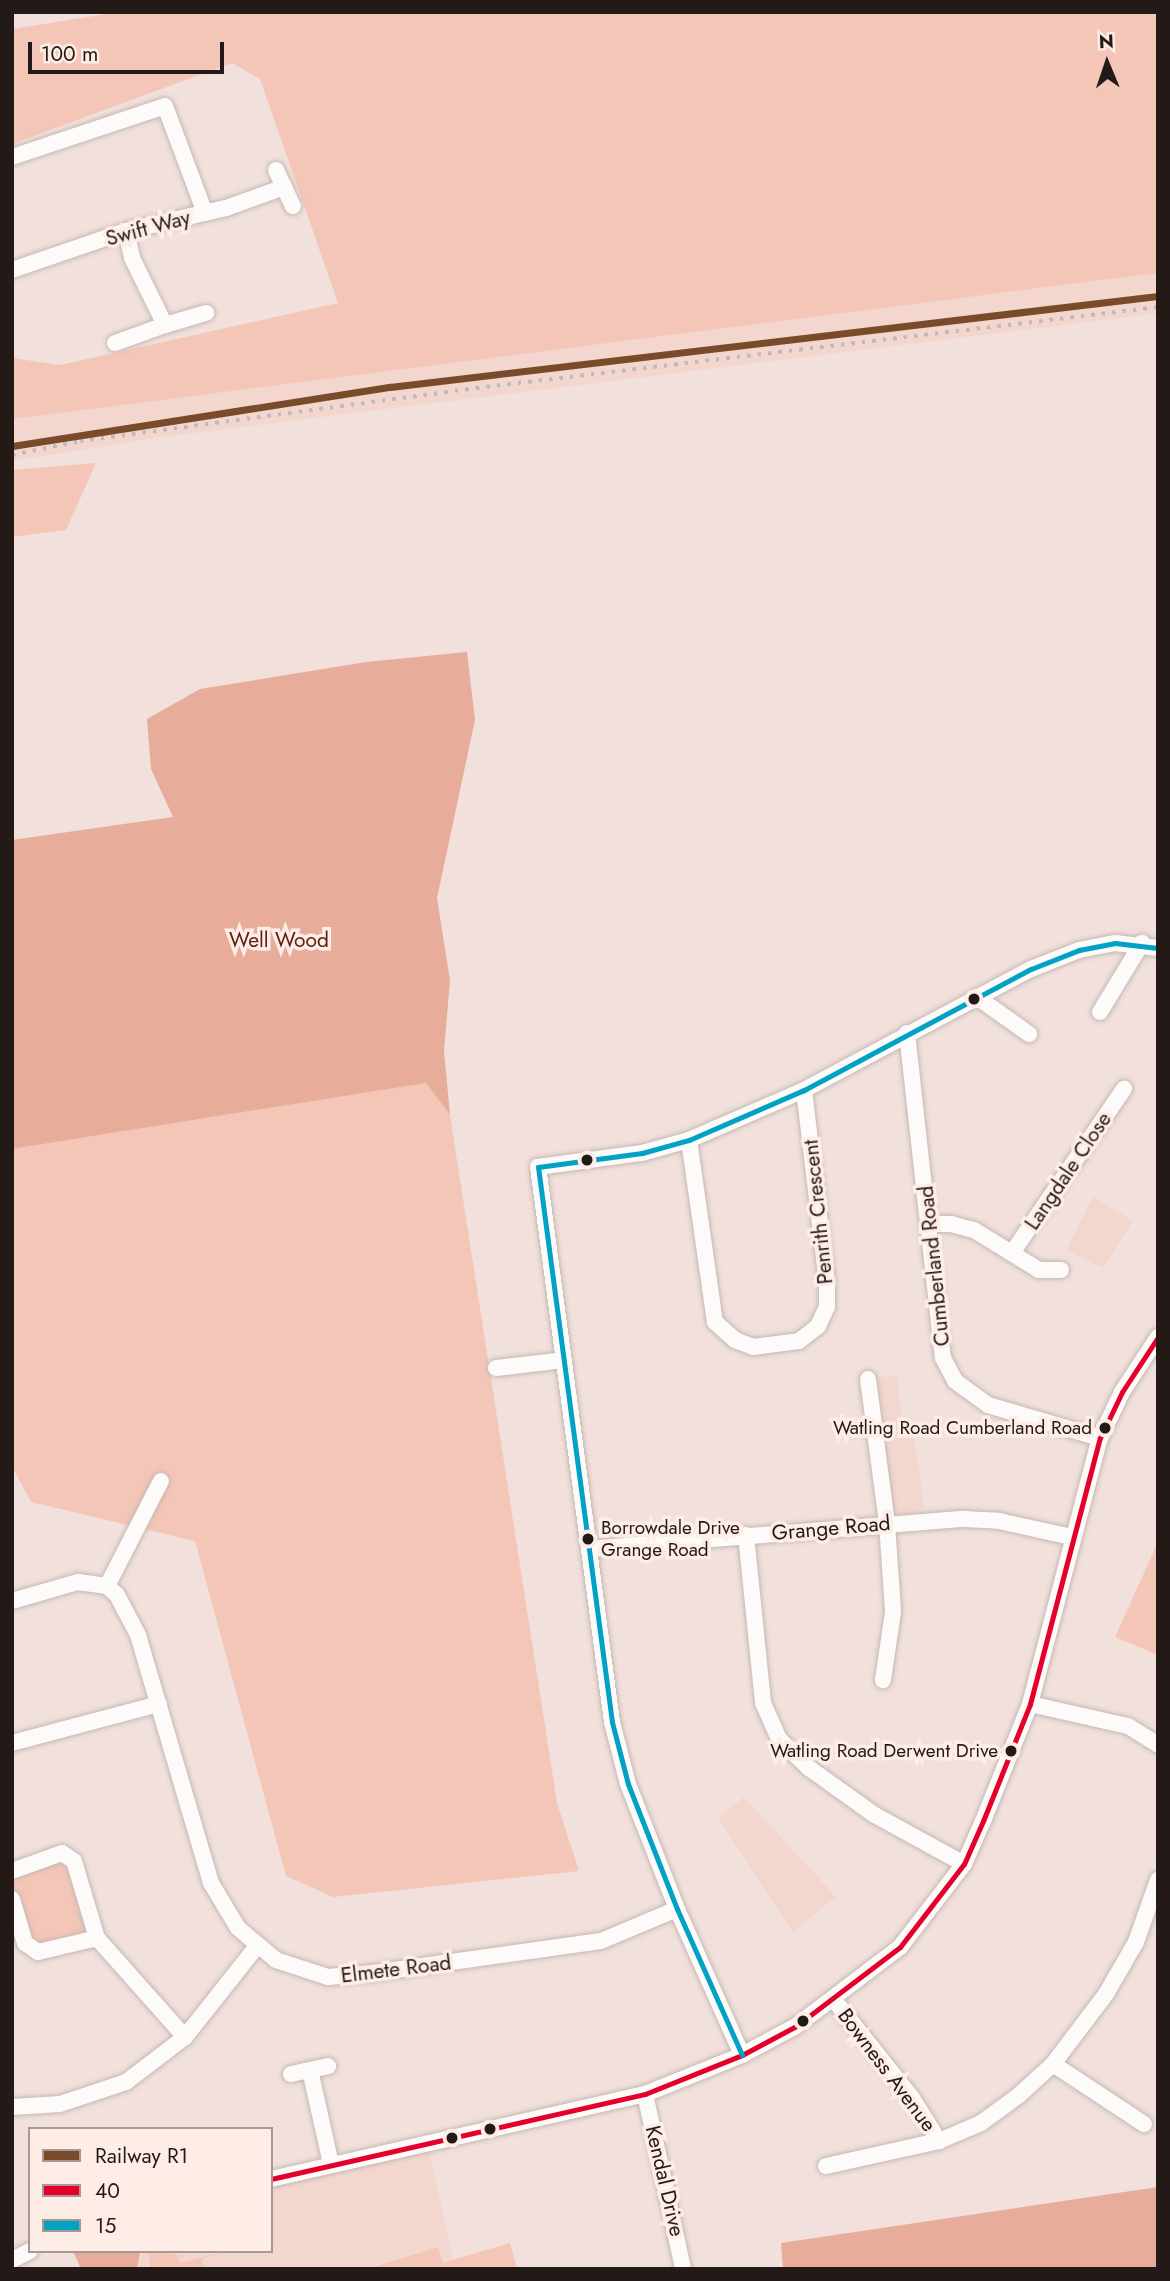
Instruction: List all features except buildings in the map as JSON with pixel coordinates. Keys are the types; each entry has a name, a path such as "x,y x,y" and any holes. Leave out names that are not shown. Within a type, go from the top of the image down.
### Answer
{"street":[{"path":"12,157 165,106 205,213"},
{"path":"276,170 293,206"},
{"name":"Swift Way","path":"12,270 126,231 205,213 284,187"},
{"path":"126,231 132,258 165,325"},
{"path":"115,343 206,313"},
{"path":"742,2055 677,1909 628,1784 612,1722 538,1167 642,1153 689,1140 804,1090 977,997 1079,950 1150,945"},
{"path":"1100,1012 1150,945"},
{"path":"977,997 1029,1034"},
{"name":"Cumberland Road","path":"907,1033 943,1358 955,1381 988,1405 1100,1438"},
{"name":"Langdale Close","path":"1012,1253 1124,1089"},
{"name":"Penrith Crescent","path":"689,1140 715,1322 735,1340 753,1347 799,1341 818,1326 827,1307 827,1283 804,1090"},
{"name":"Langdale Close","path":"930,1224 974,1230 1039,1270 1061,1270"},
{"path":"273,2178 645,2094 742,2055 834,2000 900,1947 964,1864 1030,1704 1100,1438 1122,1392 1158,1337"},
{"path":"496,1368 564,1360"},
{"path":"868,1378 887,1523 893,1612 883,1680"},
{"path":"12,1601 78,1582 107,1586 161,1481"},
{"name":"Grange Road","path":"589,1549 887,1523 999,1521 1072,1537"},
{"path":"746,1535 763,1703 779,1739 809,1768 873,1814 964,1864"},
{"name":"Elmete Road","path":"107,1586 126,1609 138,1635 211,1883 239,1928 276,1959 301,1970 328,1977 366,1974 601,1941 677,1909"},
{"path":"12,1743 159,1704"},
{"path":"1030,1704 1128,1726 1158,1745"},
{"path":"12,1871 62,1853 74,1861 97,1938 185,2037"},
{"path":"826,2166 939,2141 981,2123 1053,2064 1106,1994 1136,1942 1158,1880"},
{"path":"12,1899 25,1943 38,1952 97,1938"},
{"path":"12,2107 94,2095 126,2082 185,2037 258,1945"},
{"name":"Bowness Avenue","path":"834,2000 912,2098 939,2141"},
{"path":"1053,2064 1143,2124"},
{"path":"291,2074 328,2066"},
{"path":"310,2070 331,2164"},
{"name":"Kendal Drive","path":"645,2094 683,2269"},
{"path":"12,2260 28,2252"}],"shaded area":[{"path":"119,12 1158,12 1158,273 12,419 12,358 60,365 338,303 260,79 232,63 12,144 12,29"},
{"path":"1158,273 1158,313 162,437 12,461 12,419"},
{"path":"96,463 66,530 12,537 12,470"},
{"path":"426,1083 450,1115 557,1803 579,1871 333,1897 286,1876 195,1541 31,1502 12,1466 12,1149"},
{"path":"1093,1197 1133,1221 1103,1268 1066,1250"},
{"path":"897,1375 903,1435 914,1435 926,1521 887,1523 868,1379"},
{"path":"1158,1542 1158,1655 1115,1637"},
{"path":"744,1797 836,1897 793,1932 718,1818"},
{"path":"62,1853 97,1938 38,1952 12,1899 12,1871"},
{"path":"427,2142 453,2259 510,2243 517,2269 81,2269 74,2253 273,2253 273,2179"},
{"path":"510,2243 517,2269 367,2269 438,2247 443,2263"},
{"path":"148,2253 177,2254 180,2263 220,2253 202,2259 204,2269 151,2269"}],"green space":[{"name":"Well Wood","path":"467,652 475,720 437,898 450,980 444,1051 450,1115 426,1083 12,1149 12,840 173,817 151,769 147,719 200,689 366,662"},
{"path":"1158,2187 1158,2269 783,2269 781,2243"},
{"path":"74,2253 140,2253 137,2269 81,2269"}],"railway":[{"path":"12,455 80,441 476,388 1158,307"}],"rail line":[{"name":"R1","path":"12,446 390,387 1158,296"}],"transit line":[{"name":"15","path":"742,2055 677,1909 628,1784 612,1722 538,1167 642,1153 689,1140 804,1090 1031,969 1079,950 1115,943 1158,948"},
{"name":"40","path":"273,2179 645,2094 742,2055 796,2026 900,1947 964,1864 983,1821 1030,1704 1100,1438 1122,1392 1158,1337"}],"place":[{"name":"Watling Road Cumberland Road","path":"1105,1428"},
{"name":"Borrowdale Drive Grange Road","path":"588,1539"},
{"name":"Watling Road Derwent Drive","path":"1011,1751"}]}
